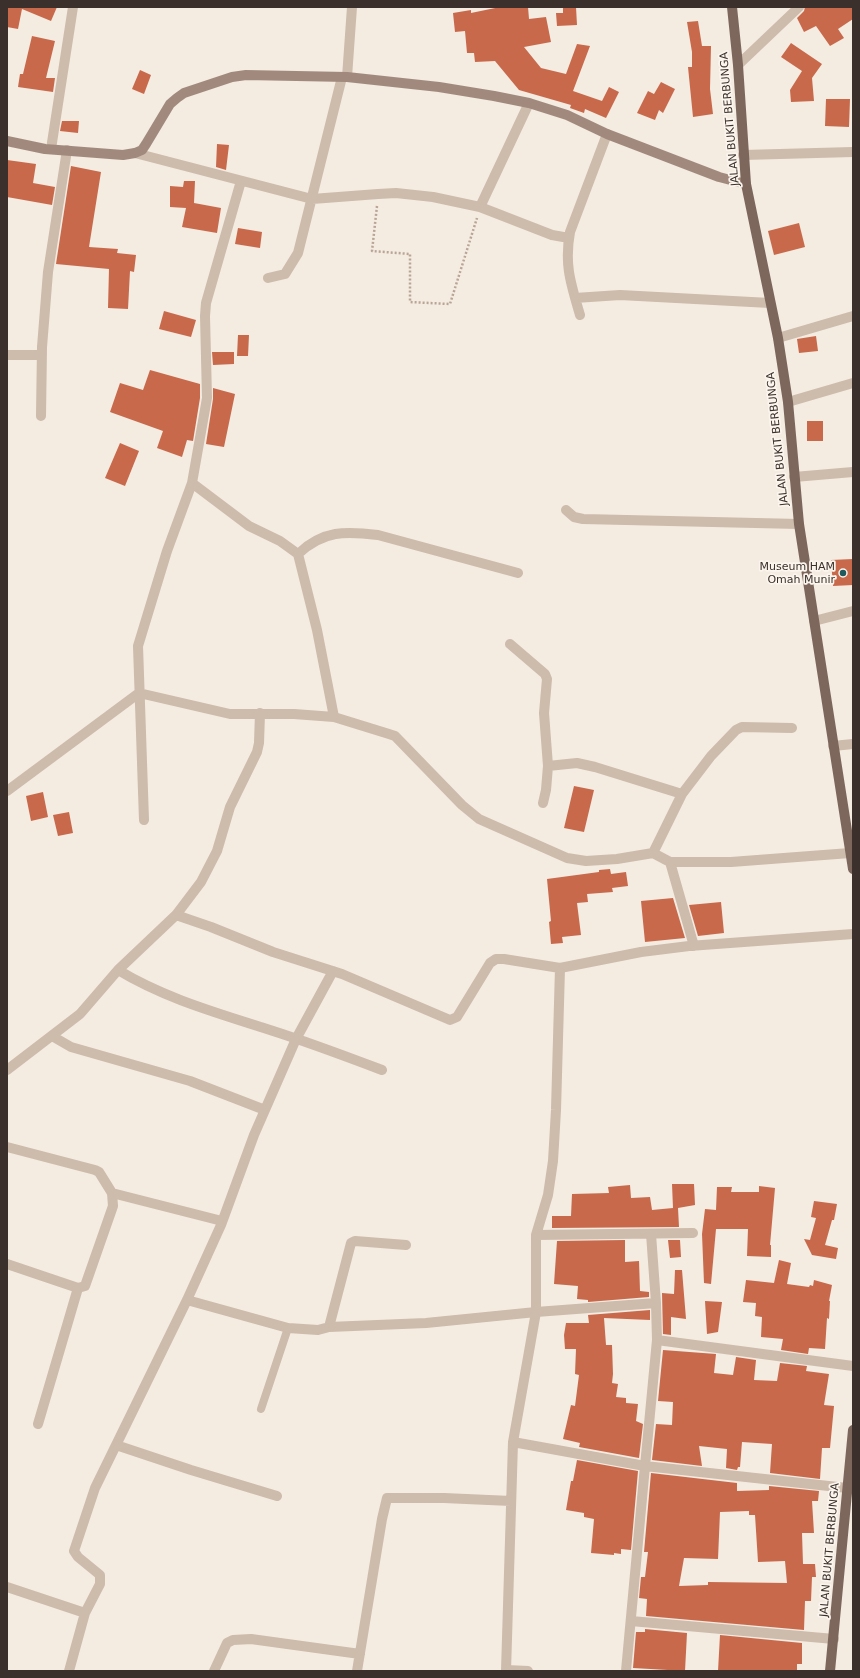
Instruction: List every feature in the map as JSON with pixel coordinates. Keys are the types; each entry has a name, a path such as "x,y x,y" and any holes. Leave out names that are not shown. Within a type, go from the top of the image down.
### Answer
{"main road":[{"name":"JALAN BUKIT BERBUNGA","path":"732,7 738,65 746,184 778,338 788,402 799,524 853,869"},
{"name":"JALAN BUKIT BERBUNGA","path":"830,1671 846,1488 853,1430"}],"street":[{"path":"51,149 73,7"},
{"path":"268,278 285,274 298,253 344,77 352,7"},
{"path":"738,65 799,7"},
{"path":"7,141 51,149 123,155 135,153 142,150 170,104 177,98 189,92 232,77 246,75 344,77 439,87 529,103 567,115 607,134 719,177 746,184"},
{"path":"480,207 529,103"},
{"path":"580,315 568,274 567,247 607,134"},
{"path":"41,416 42,355 48,272 67,150"},
{"path":"743,155 853,152"},
{"path":"135,153 312,199 396,193 433,197 480,207 552,235 569,238"},
{"path":"144,820 138,646 167,551 192,484 207,398 206,302 241,181"},
{"path":"575,298 620,295 770,303"},
{"path":"778,338 853,316"},
{"path":"7,355 42,355"},
{"path":"788,402 853,383"},
{"path":"794,477 853,472"},
{"path":"192,484 249,526 280,542 298,554 334,717"},
{"path":"566,510 574,517 582,519 799,524"},
{"path":"298,554 313,542 323,537 334,533 356,532 378,535 518,573"},
{"path":"814,621 853,611"},
{"path":"510,644 545,674 547,679 544,713 548,766 546,790 543,803"},
{"path":"7,790 139,693 223,713 294,714 334,717 395,736 462,805 479,819 567,858 586,861 617,859 653,853 670,862 731,862 850,853"},
{"path":"7,1070 80,1014 118,970 176,915 201,882 217,851 230,806 257,752 260,743 260,713"},
{"path":"653,853 682,794 710,756 739,728 792,728"},
{"path":"833,746 853,744"},
{"path":"548,766 577,763 595,767 682,794"},
{"path":"670,862 694,946"},
{"path":"176,915 211,927 273,952 333,971 450,1020 457,1017 492,961 504,959 560,968 641,952 694,946 853,934"},
{"path":"528,1671 506,1670 513,1442 536,1312 536,1235 548,1195 553,1161 560,968"},
{"path":"118,970 139,983 199,1008 296,1039 382,1070"},
{"path":"69,1671 85,1613 100,1584 100,1575 78,1557 74,1551 95,1488 188,1300 222,1221 265,1110 296,1039 333,971"},
{"path":"52,1036 70,1047 190,1081 265,1110"},
{"path":"7,1147 99,1172 112,1193 113,1206 87,1284 85,1286 78,1288 7,1264"},
{"path":"112,1193 222,1221"},
{"path":"536,1235 693,1233"},
{"path":"626,1671 657,1340 651,1234"},
{"path":"328,1327 351,1243 355,1241 406,1245"},
{"path":"38,1424 78,1288"},
{"path":"188,1300 288,1328 318,1330 328,1327 426,1323 656,1302"},
{"path":"657,1340 853,1366"},
{"path":"513,1442 645,1466 846,1488"},
{"path":"116,1445 277,1496"},
{"path":"358,1671 387,1498 444,1498 511,1501"},
{"path":"7,1587 85,1613"},
{"path":"631,1621 834,1639"},
{"path":"214,1671 227,1643 239,1639 269,1641 360,1654"}],"lane":[{"path":"261,1409 288,1328"}],"path":[{"path":"378,194 372,251 410,254 410,302 450,304 480,207"}],"building":[{"path":"7,7 57,7 51,21 22,9 18,29 7,27"},
{"path":"500,7 528,7 529,19 546,17 551,42 524,47 541,68 566,74 577,44 590,46 573,91 602,101 609,87 619,92 606,118 585,109 584,113 570,108 571,105 519,90 495,61 475,62 474,53 467,53 465,31 455,32 453,13 471,10 471,13"},
{"path":"563,7 576,7 577,25 557,26 556,13 563,13"},
{"path":"805,7 853,7 853,19 838,29 844,38 830,46 816,26 804,32 797,18 804,11"},
{"path":"698,21 702,46 711,46 710,89 713,114 693,117 688,67 692,67 692,52 687,22"},
{"path":"32,36 55,41 46,78 55,78 53,92 18,87 20,74 23,74"},
{"path":"791,43 822,64 812,78 814,101 791,102 790,90 802,71 781,57"},
{"path":"140,70 151,75 144,94 132,89"},
{"path":"661,82 675,89 663,113 659,110 655,120 637,113 648,91 654,94"},
{"path":"826,99 850,99 849,127 825,126"},
{"path":"62,121 79,121 78,133 60,131"},
{"path":"217,144 229,145 226,170 216,167"},
{"path":"7,160 36,164 33,183 55,187 52,205 7,197"},
{"path":"71,166 101,172 89,247 118,249 117,253 136,255 134,272 130,271 128,309 108,308 109,269 56,264"},
{"path":"184,181 195,181 194,203 221,208 217,233 182,227 186,208 170,207 170,186 183,187"},
{"path":"799,223 805,247 774,255 768,231"},
{"path":"238,228 262,232 260,248 235,244"},
{"path":"164,311 196,320 191,337 159,329"},
{"path":"238,335 249,335 248,356 237,356"},
{"path":"816,336 818,351 799,353 797,339"},
{"path":"212,352 234,352 234,364 213,365"},
{"path":"150,370 200,384 200,398 193,441 187,440 182,457 157,448 163,431 110,412 120,383 143,390"},
{"path":"213,388 235,394 224,447 206,444 213,399"},
{"path":"807,421 823,421 823,441 807,441"},
{"path":"120,443 139,451 125,486 105,478"},
{"name":"Museum HAM Omah Munir","path":"853,559 853,585 833,586 831,560"},
{"path":"574,786 594,790 584,832 564,828"},
{"path":"43,792 48,817 31,821 26,796"},
{"path":"69,812 73,833 58,836 53,815"},
{"path":"610,869 611,874 626,872 628,886 612,888 613,892 587,894 588,902 577,903 581,935 562,937 563,943 551,944 549,922 551,921 547,879 599,872 599,870"},
{"path":"673,898 685,938 645,942 641,901"},
{"path":"721,902 724,933 698,936 689,905"},
{"path":"672,1184 694,1184 695,1205 678,1208 679,1227 552,1228 552,1216 571,1216 572,1194 609,1193 608,1187 630,1185 631,1198 650,1197 652,1210 673,1208"},
{"path":"759,1186 775,1188 770,1245 771,1257 747,1256 748,1229 716,1229 711,1284 704,1283 702,1234 705,1209 716,1210 717,1187 732,1187 731,1192 759,1192"},
{"path":"814,1201 837,1204 834,1220 832,1220 825,1245 838,1248 836,1259 812,1255 804,1239 810,1240 816,1218 811,1217"},
{"path":"625,1240 625,1262 639,1261 640,1291 649,1292 649,1297 588,1302 588,1300 577,1299 578,1286 554,1284 557,1241"},
{"path":"668,1240 680,1240 681,1257 670,1258"},
{"path":"779,1260 791,1263 787,1284 809,1287 810,1285 813,1286 814,1280 832,1285 829,1301 829,1319 827,1318 825,1349 809,1348 808,1354 781,1350 783,1339 761,1337 762,1317 755,1316 756,1303 743,1302 746,1280 774,1283"},
{"path":"675,1270 682,1270 686,1319 671,1317 671,1335 663,1334 662,1293 674,1294"},
{"path":"705,1301 722,1302 718,1332 707,1334"},
{"path":"650,1310 650,1320 604,1318 606,1345 612,1345 612,1383 618,1384 616,1397 626,1398 626,1403 638,1404 636,1421 643,1424 639,1458 579,1447 580,1443 563,1439 571,1405 575,1406 579,1375 575,1374 576,1349 565,1349 564,1335 566,1323 589,1323 588,1315"},
{"path":"663,1350 716,1354 714,1373 733,1375 736,1357 756,1360 754,1380 777,1381 780,1363 807,1366 806,1371 829,1374 824,1405 834,1406 830,1448 822,1448 820,1479 770,1473 772,1444 742,1442 740,1467 738,1467 737,1470 726,1468 727,1449 699,1446 702,1466 652,1460 656,1424 672,1425 673,1402 658,1401"},
{"path":"577,1460 638,1471 631,1550 621,1549 621,1554 614,1553 614,1555 591,1553 594,1519 584,1517 584,1513 566,1510 571,1481 573,1481"},
{"path":"651,1473 737,1483 737,1491 769,1490 769,1486 819,1491 818,1501 812,1501 814,1533 802,1533 803,1564 815,1564 816,1577 812,1577 811,1601 805,1601 804,1630 646,1616 647,1599 639,1598 641,1577 645,1577 648,1552 644,1552","holes":["749,1511 749,1515 755,1515 758,1562 785,1561 787,1583 708,1582 708,1585 679,1586 684,1558 718,1559 720,1512"]},
{"path":"645,1629 687,1633 685,1671 633,1668 636,1632 645,1632"},
{"path":"720,1635 802,1643 802,1664 797,1664 797,1671 718,1671"}],"place":[{"name":"Museum HAM Omah Munir","path":"843,573"}]}
